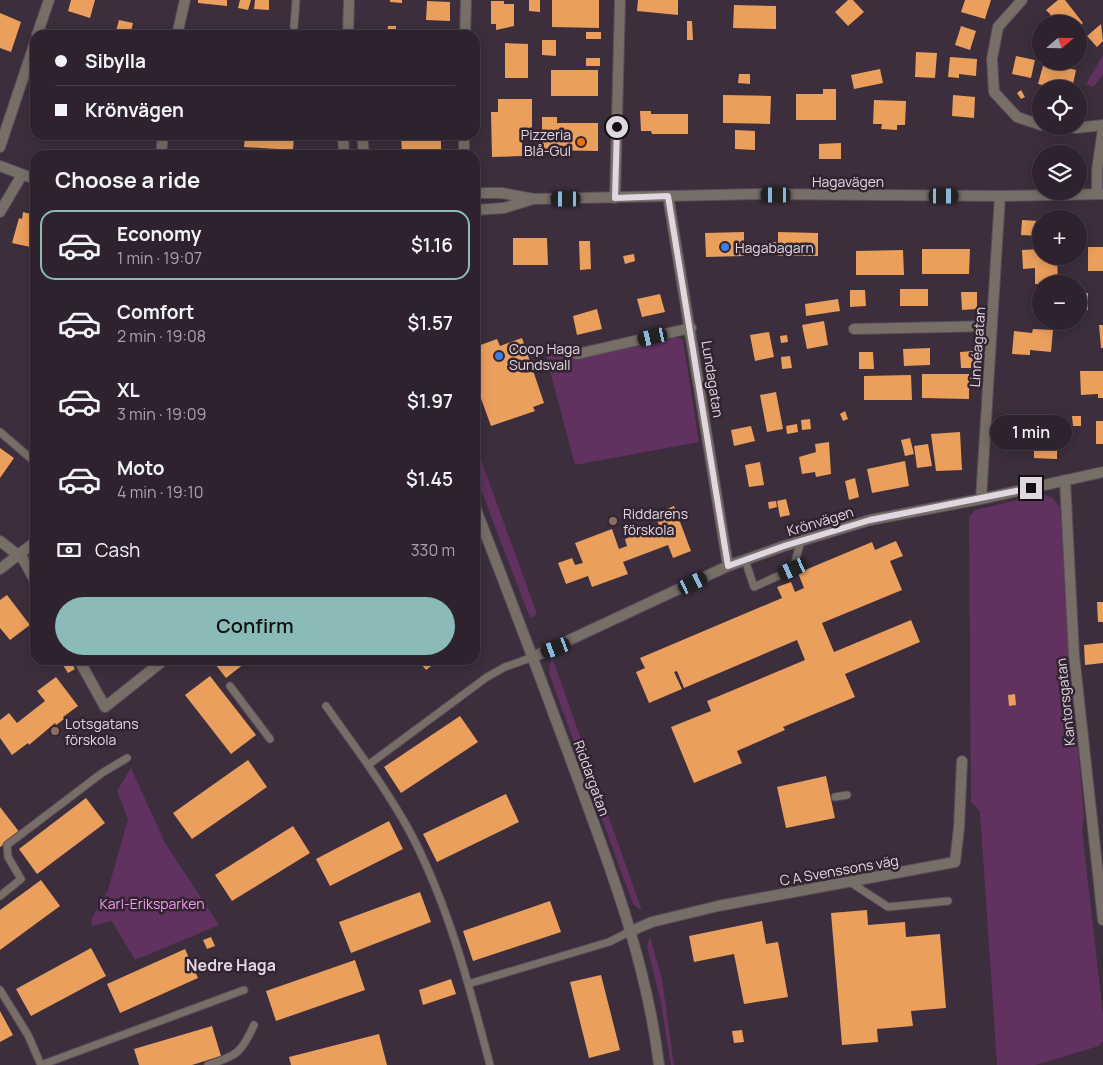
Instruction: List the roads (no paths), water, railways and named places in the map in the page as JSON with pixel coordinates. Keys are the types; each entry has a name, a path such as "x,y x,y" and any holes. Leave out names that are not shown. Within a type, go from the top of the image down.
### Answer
{"street":[{"path":"39,30 49,0"},
{"path":"178,30 185,0"},
{"path":"348,30 349,0"},
{"path":"465,30 466,0"},
{"path":"615,198 620,0"},
{"path":"1022,0 998,27 992,58 994,92 1017,117 1032,122"},
{"path":"0,147 30,57"},
{"path":"1087,128 1103,127 1097,170 1100,194"},
{"path":"0,166 30,177"},
{"path":"0,212 22,175"},
{"name":"Hagavägen","path":"480,193 502,193 534,199 668,196 1000,196 1100,194"},
{"name":"Lundagatan","path":"668,196 691,328 728,566"},
{"name":"Linnéagatan","path":"981,499 1000,196"},
{"name":"Hagavägen","path":"480,210 504,208 534,199"},
{"path":"854,329 992,326"},
{"path":"577,354 691,328"},
{"name":"Krönvägen","path":"533,657 728,566 801,541 870,520 981,499 1103,472"},
{"name":"Kantorsgatan","path":"1065,480 1074,655 1103,920"},
{"name":"Riddargatan","path":"480,520 533,657 622,902 646,987 659,1065"},
{"path":"0,541 18,555 30,573"},
{"path":"0,569 30,546"},
{"path":"82,665 105,706 158,665"},
{"name":"C A Svenssons väg","path":"631,931 652,922 718,906 954,862 959,828 962,760"},
{"path":"1092,832 1103,829"}],"lane":[{"path":"294,27 296,0"},
{"path":"0,432 30,458"},
{"path":"745,560 754,587 793,569 801,541"},
{"path":"368,765 487,676 533,657"},
{"path":"230,686 270,739"},
{"path":"326,706 399,813 431,878 450,924 490,1065"},
{"path":"0,896 21,879 8,857 7,845 126,758"},
{"path":"835,797 847,795"},
{"path":"850,882 888,907 948,901"},
{"path":"468,984 609,942 631,931"},
{"path":"0,990 28,1034 41,1065 244,990"},
{"path":"208,1065 230,1058 244,1048 254,1025"}],"place":[{"name":"Pizzeria Blå-Gul","path":"581,142"},
{"name":"Hagabagarn","path":"725,247"},
{"name":"Coop Haga Sundsvall","path":"499,356"},
{"name":"Riddarens förskola","path":"613,521"},
{"name":"Lotsgatans förskola","path":"55,731"}],"district":[{"name":"Nedre Haga","path":"231,965"}],"park label":[{"name":"Karl-Eriksparken","path":"152,903"}]}
